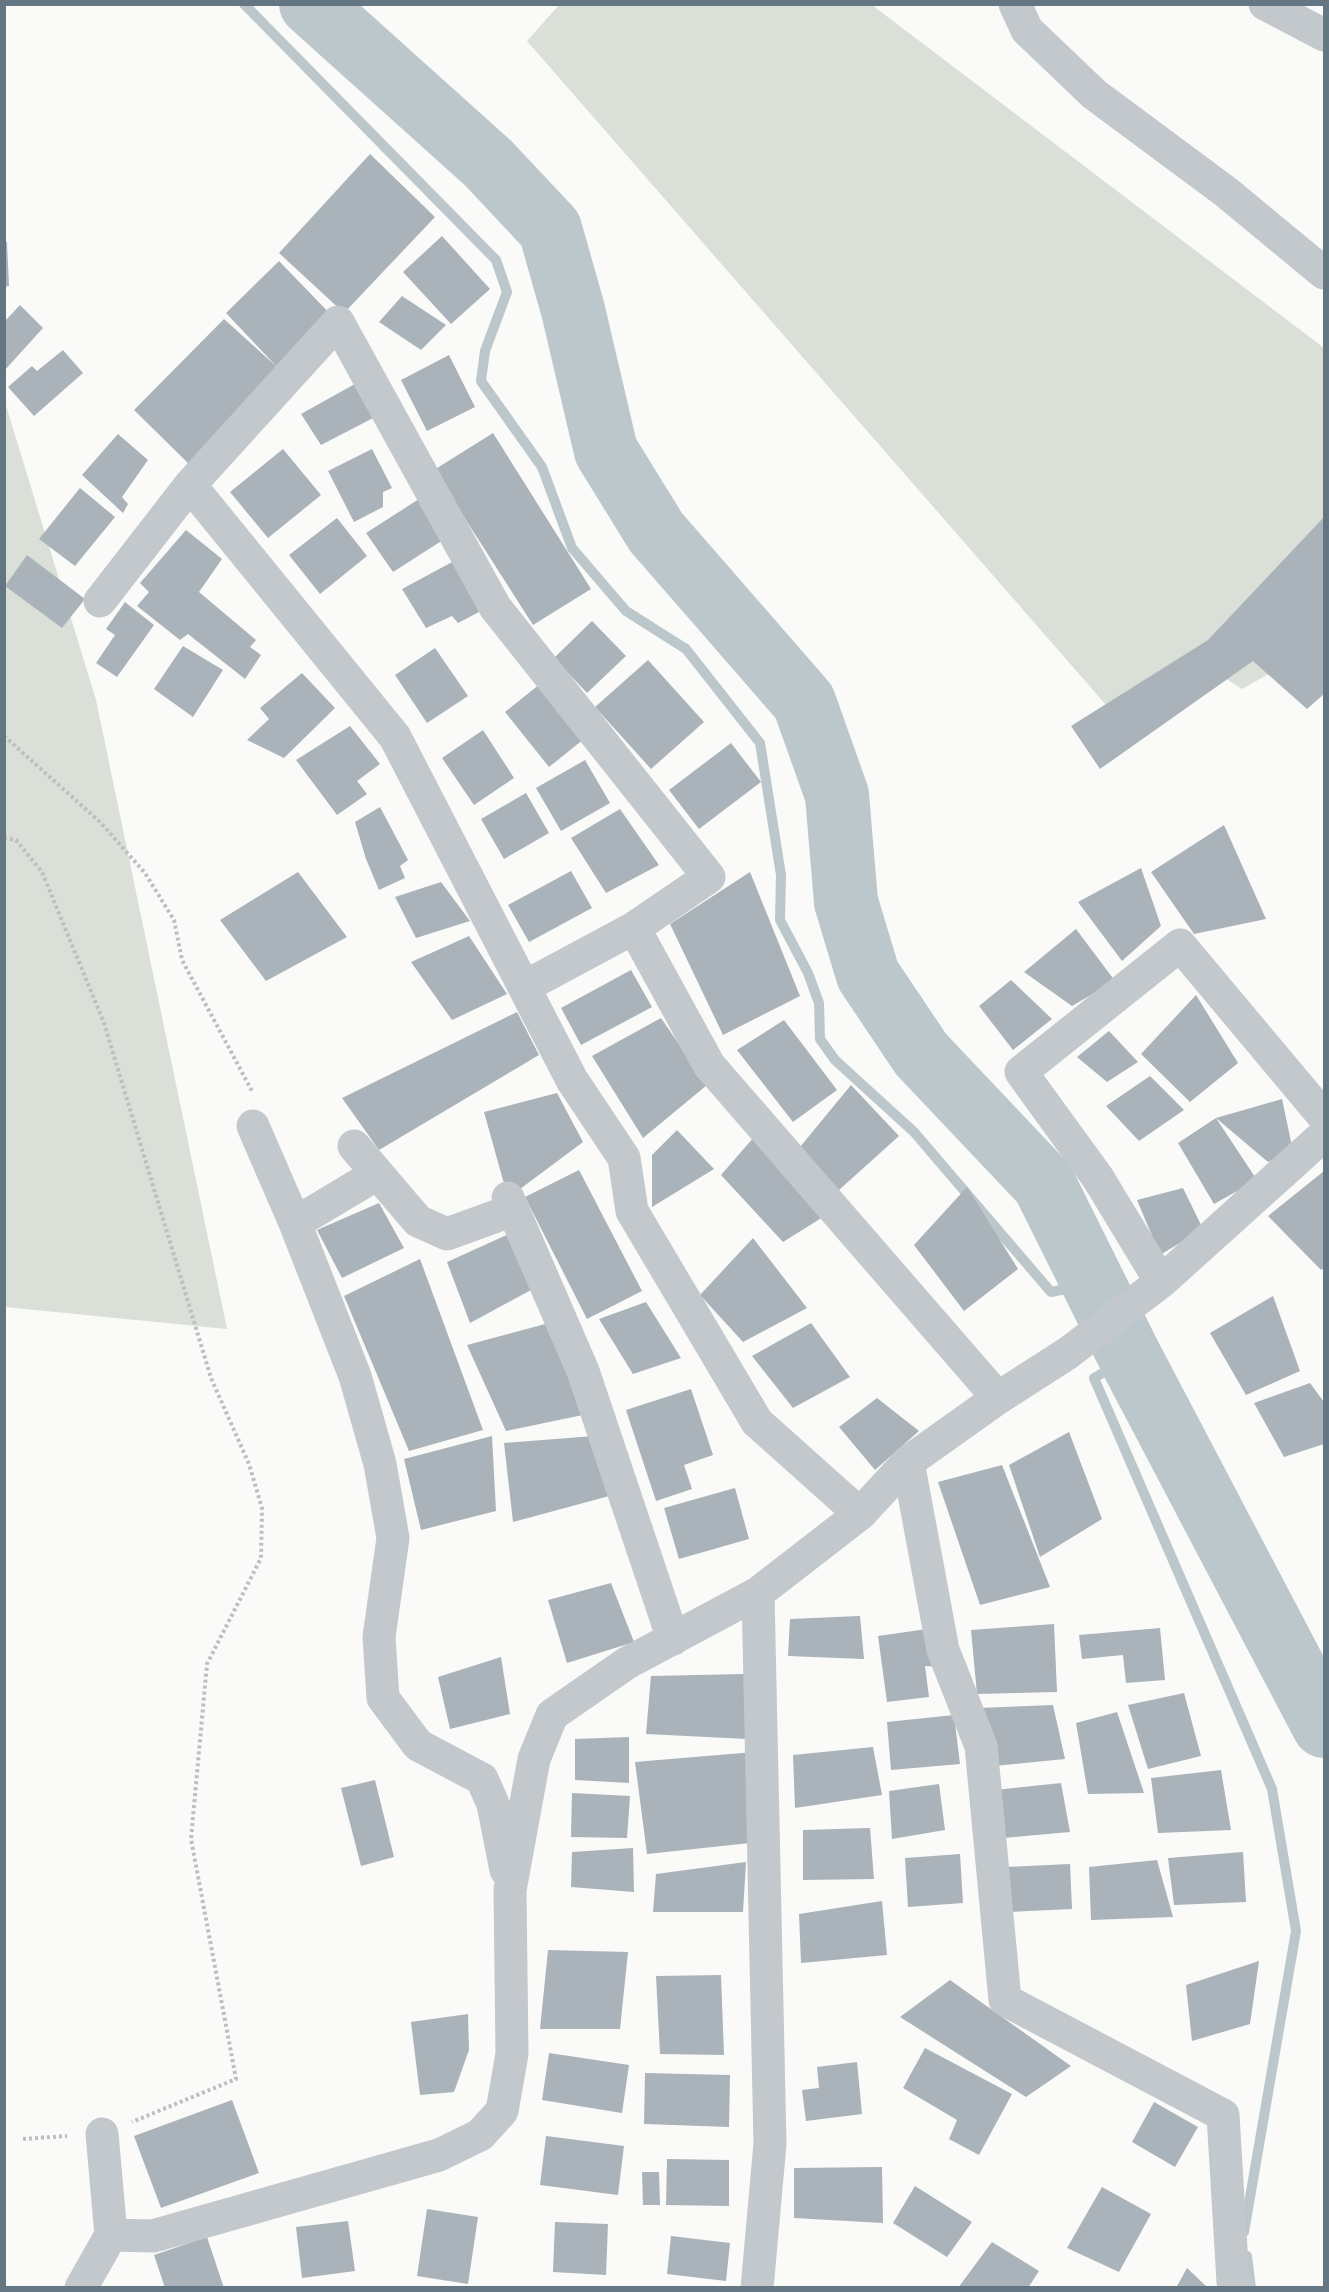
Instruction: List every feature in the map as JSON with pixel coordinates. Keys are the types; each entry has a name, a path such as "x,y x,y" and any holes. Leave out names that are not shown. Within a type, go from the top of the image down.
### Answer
{"street":[{"path":"1015,4 1027,30 1094,94 1226,192 1324,273"},
{"path":"1265,4 1324,35"},
{"path":"100,601 189,486 338,322 495,607 709,877 634,928 524,987"},
{"path":"189,486 395,737 572,1080 624,1158 632,1211 757,1422 860,1514"},
{"path":"634,928 709,1065 998,1398"},
{"path":"1158,1284 1098,1178 1021,1072 1180,945 1324,1117"},
{"path":"111,2235 153,2236 439,2155 480,2134 502,2111 512,2054 510,1890 493,1804 482,1779 418,1745 383,1698 379,1637 393,1538 381,1474 355,1376 295,1223 253,1126"},
{"path":"510,1890 534,1759 552,1715 627,1663 758,1593 860,1514 909,1462 998,1398 1068,1353 1158,1284 1324,1135"},
{"path":"354,1146 418,1221 447,1234 510,1204 583,1371 673,1639"},
{"path":"295,1223 377,1174"},
{"path":"909,1462 943,1650 981,1746 1005,2001 1223,2115 1233,2282 1236,2288"},
{"path":"757,2288 770,2144 758,1593"},
{"path":"81,2288 111,2235 102,2134"}],"path":[{"path":"4,736 101,823 145,873 174,920 182,960 253,1093 253,1126"},
{"path":"4,838 16,840 42,872 104,1023 211,1378 249,1464 262,1508 261,1558 207,1664 191,1839 236,2079 102,2134 23,2139"}],"shaded area":[{"path":"559,5 872,5 1324,348 1324,666 1306,653 1242,689 1221,675 1134,737 527,41"},
{"path":"4,399 96,700 227,1329 5,1307"}],"building":[{"path":"370,154 435,217 344,313 279,253"},
{"path":"442,236 490,289 451,324 403,272"},
{"path":"4,242 7,242 9,286 4,287"},
{"path":"279,261 338,322 189,464 134,410 224,319 277,367 226,313"},
{"path":"402,296 446,325 421,350 379,322"},
{"path":"20,305 43,328 4,371 4,322"},
{"path":"63,350 83,373 34,416 8,387 32,366 37,371"},
{"path":"449,355 475,407 427,431 401,380"},
{"path":"362,380 377,416 321,445 301,414"},
{"path":"493,433 591,589 533,625 434,470"},
{"path":"118,434 148,460 122,497 128,504 123,513 82,475"},
{"path":"283,449 321,495 268,538 230,492"},
{"path":"372,449 392,488 383,492 383,507 354,522 328,471"},
{"path":"80,488 115,517 75,566 39,539"},
{"path":"419,499 443,540 393,572 366,533"},
{"path":"1324,517 1324,694 1307,709 1253,661 1100,769 1071,726 1208,640"},
{"path":"337,518 367,556 320,594 289,555"},
{"path":"186,530 222,559 199,592 256,640 250,647 261,655 245,679 188,634 180,640 137,606 149,592 140,583"},
{"path":"27,555 85,599 62,628 5,586"},
{"path":"454,561 479,612 458,623 452,616 426,628 402,589"},
{"path":"125,602 154,625 117,677 96,663 115,635 106,629"},
{"path":"592,621 626,656 587,693 554,658"},
{"path":"183,646 223,670 193,717 154,689"},
{"path":"435,648 468,696 427,723 395,675"},
{"path":"648,660 704,722 651,769 595,707"},
{"path":"302,673 335,708 284,758 247,740 269,719 260,708"},
{"path":"540,684 584,739 549,767 505,712"},
{"path":"350,726 380,764 357,781 367,794 337,815 296,760"},
{"path":"483,730 514,778 474,805 442,758"},
{"path":"731,743 761,782 699,829 669,790"},
{"path":"585,760 610,803 561,831 536,788"},
{"path":"526,793 549,833 504,859 481,819"},
{"path":"380,807 408,860 400,866 405,878 379,890 366,859 355,822"},
{"path":"620,809 659,865 606,893 571,838"},
{"path":"1224,825 1266,919 1194,934 1151,872"},
{"path":"1141,868 1161,926 1122,961 1078,902"},
{"path":"571,871 592,908 529,942 508,905"},
{"path":"298,872 347,937 266,981 220,920"},
{"path":"750,872 800,996 723,1035 670,924"},
{"path":"441,882 470,921 416,938 395,897"},
{"path":"1076,929 1115,981 1072,1006 1024,972"},
{"path":"469,936 507,994 452,1020 411,962"},
{"path":"631,970 652,1007 581,1045 561,1008"},
{"path":"1011,980 1052,1019 1013,1050 979,1006"},
{"path":"1196,995 1238,1063 1190,1102 1141,1054"},
{"path":"517,1012 539,1055 379,1150 342,1098"},
{"path":"661,1018 707,1085 643,1138 592,1056"},
{"path":"784,1020 837,1090 793,1122 737,1050"},
{"path":"1109,1031 1138,1062 1107,1082 1077,1057"},
{"path":"1150,1076 1184,1110 1139,1141 1106,1106"},
{"path":"851,1085 899,1136 839,1190 800,1147"},
{"path":"557,1093 583,1142 508,1198 484,1112"},
{"path":"1282,1099 1293,1151 1268,1162 1216,1118"},
{"path":"1216,1118 1257,1180 1214,1204 1178,1143"},
{"path":"677,1130 714,1169 652,1207 652,1155"},
{"path":"754,1137 823,1217 783,1242 721,1175"},
{"path":"579,1170 642,1291 587,1319 525,1197"},
{"path":"1324,1171 1324,1268 1321,1270 1268,1216"},
{"path":"967,1187 1018,1269 964,1311 914,1245"},
{"path":"1183,1188 1203,1229 1160,1255 1137,1200"},
{"path":"379,1203 404,1248 342,1278 317,1230"},
{"path":"511,1233 531,1290 470,1323 447,1262"},
{"path":"753,1238 807,1308 743,1342 700,1295"},
{"path":"420,1259 483,1430 409,1451 344,1296"},
{"path":"1273,1296 1300,1371 1246,1395 1210,1333"},
{"path":"646,1302 681,1358 633,1374 599,1319"},
{"path":"549,1323 597,1412 506,1431 467,1345"},
{"path":"811,1323 850,1377 793,1408 752,1356"},
{"path":"1310,1383 1324,1402 1324,1444 1284,1457 1254,1403"},
{"path":"691,1389 713,1455 684,1465 692,1489 656,1501 626,1410"},
{"path":"877,1398 919,1431 875,1470 839,1427"},
{"path":"1069,1432 1102,1519 1040,1557 1009,1465"},
{"path":"492,1436 496,1511 421,1530 404,1459"},
{"path":"594,1436 613,1495 513,1522 504,1443"},
{"path":"1002,1465 1050,1587 980,1605 938,1482"},
{"path":"735,1488 749,1539 679,1559 664,1508"},
{"path":"611,1583 634,1642 567,1663 548,1600"},
{"path":"860,1616 864,1659 788,1656 790,1619"},
{"path":"1054,1624 1057,1692 977,1694 971,1630"},
{"path":"934,1628 940,1667 925,1666 929,1697 887,1702 878,1636"},
{"path":"1160,1628 1165,1680 1126,1683 1123,1655 1082,1659 1079,1635"},
{"path":"501,1657 510,1714 450,1729 438,1677"},
{"path":"744,1674 747,1739 646,1734 651,1676"},
{"path":"1184,1693 1201,1756 1148,1769 1128,1705"},
{"path":"1053,1705 1065,1759 984,1767 978,1708"},
{"path":"1117,1712 1144,1793 1088,1794 1076,1723"},
{"path":"954,1715 960,1764 891,1770 887,1722"},
{"path":"629,1737 629,1783 575,1780 575,1739"},
{"path":"873,1747 882,1795 795,1808 793,1755"},
{"path":"754,1752 750,1843 647,1854 635,1762"},
{"path":"1221,1770 1231,1830 1158,1833 1151,1778"},
{"path":"375,1780 394,1857 361,1866 341,1788"},
{"path":"1061,1783 1070,1832 1003,1838 995,1790"},
{"path":"939,1784 945,1830 892,1839 889,1791"},
{"path":"572,1793 630,1796 627,1838 571,1837"},
{"path":"870,1828 874,1879 803,1880 803,1830"},
{"path":"633,1848 634,1892 571,1887 572,1852"},
{"path":"1243,1852 1246,1902 1174,1905 1168,1858"},
{"path":"960,1854 963,1903 908,1907 905,1858"},
{"path":"1157,1860 1173,1917 1091,1920 1089,1867"},
{"path":"746,1862 743,1912 653,1912 656,1874"},
{"path":"1070,1864 1072,1909 1008,1912 1006,1867"},
{"path":"882,1901 887,1955 801,1963 799,1914"},
{"path":"548,1950 628,1952 620,2029 540,2029"},
{"path":"1259,1961 1250,2024 1192,2041 1186,1985"},
{"path":"721,1975 724,2055 660,2054 656,1976"},
{"path":"950,1980 1071,2066 1026,2097 900,2017"},
{"path":"468,2014 469,2050 454,2092 420,2095 411,2022"},
{"path":"925,2048 1012,2094 979,2155 949,2139 957,2120 903,2088"},
{"path":"549,2053 629,2065 622,2113 542,2100"},
{"path":"857,2062 862,2114 806,2121 802,2090 819,2088 817,2067"},
{"path":"645,2073 730,2075 729,2127 644,2124"},
{"path":"232,2100 259,2173 161,2208 134,2136"},
{"path":"1154,2102 1198,2127 1175,2167 1132,2142"},
{"path":"546,2136 624,2146 618,2195 540,2185"},
{"path":"667,2159 729,2160 729,2206 666,2205"},
{"path":"882,2167 883,2223 794,2218 794,2168"},
{"path":"642,2172 659,2172 660,2205 643,2205"},
{"path":"915,2186 972,2222 947,2257 893,2223"},
{"path":"1102,2187 1151,2214 1119,2272 1067,2248"},
{"path":"427,2209 478,2217 468,2284 417,2276"},
{"path":"348,2221 355,2271 302,2278 296,2227"},
{"path":"555,2222 608,2224 606,2275 553,2272"},
{"path":"671,2236 730,2243 726,2281 667,2274"},
{"path":"207,2237 224,2288 165,2288 154,2255"},
{"path":"992,2242 1039,2271 1028,2288 958,2288"},
{"path":"1187,2268 1208,2288 1176,2288"}],"waterway":[{"path":"244,4 496,260 507,292 485,351 481,381 542,467 572,548 626,611 686,649 760,743 781,875 780,920 808,973 819,1003 820,1039 835,1060 914,1132 1051,1292 1095,1283"},
{"path":"311,4 488,163 550,229 573,310 606,451 656,532 804,702 837,795 846,902 868,975 921,1054 1044,1184 1130,1357 1324,1726"},
{"path":"1130,1357 1094,1378 1272,1789 1296,1931 1244,2232"},
{"path":"1247,2256 1251,2288"}]}
